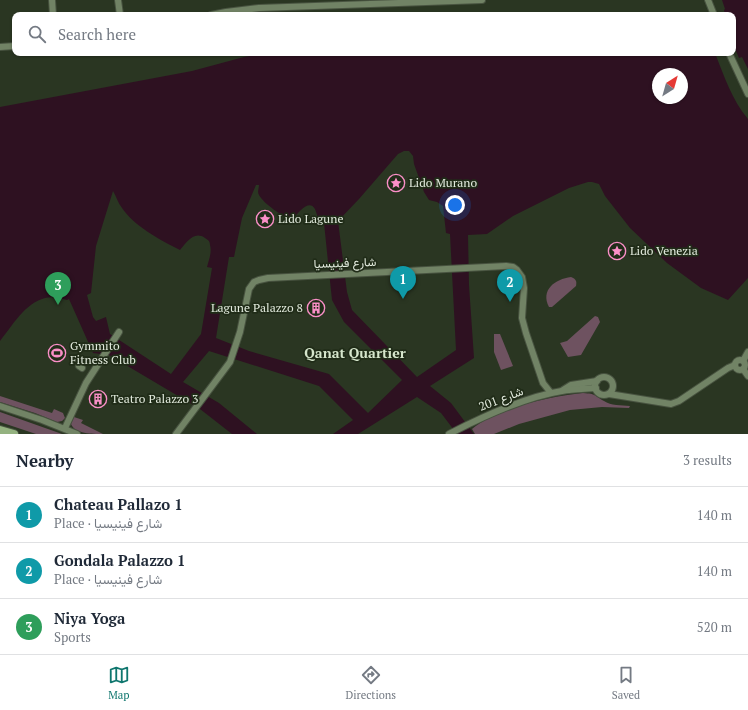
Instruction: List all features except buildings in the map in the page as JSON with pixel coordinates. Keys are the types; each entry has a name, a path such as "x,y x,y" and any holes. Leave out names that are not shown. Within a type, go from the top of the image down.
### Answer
{"main road":[{"path":"0,430 14,434"}],"street":[{"path":"52,0 53,12"},
{"path":"118,0 120,12"},
{"path":"226,12 259,8 482,0"},
{"path":"708,0 713,12"},
{"path":"0,47 12,46"},
{"path":"730,56 748,94"},
{"name":"شارع فينيسيا","path":"176,434 229,365 240,332 248,294 254,282 268,278 320,274 446,270 506,266 513,267 522,277 524,288 522,318 526,333 543,383 551,393"},
{"path":"65,428 86,383 119,332"},
{"path":"748,352 743,361 745,365 743,369 748,376"},
{"path":"624,396 613,386 611,380 601,378 597,381 596,388 601,394 624,396 667,404 675,403 728,368 735,365 738,360 743,361"},
{"path":"735,365 737,369 743,369"},
{"name":"شارع 201","path":"563,390 572,385 597,381"},
{"name":"شارع فينيسيا","path":"542,396 543,383"},
{"path":"609,394 613,386"},
{"name":"شارع 201","path":"449,434 474,421 514,405 551,393 563,390 596,388"},
{"path":"0,406 65,428 77,434"}],"shaded area":[{"path":"722,0 748,0 748,69 742,57 739,58 736,51 736,12 724,12"},
{"path":"250,56 716,56 737,104 748,119 748,278 728,300 701,288 667,263 630,228 605,196 599,184 588,182 569,188 513,216 487,234 468,235 469,285 474,358 430,386 451,403 474,434 457,434 441,413 417,397 358,434 333,434 353,420 319,386 209,351 183,382 219,403 257,434 232,434 200,409 109,355 93,353 69,299 67,300 50,297 31,305 25,310 0,341 0,107 192,71","holes":["404,151 409,151 413,156 414,164 424,192 429,200 437,202 443,206 446,233 450,234 456,350 417,377 352,310 347,292 338,221 398,154","256,185 259,185 258,194 261,198 278,213 292,220 304,207 311,205 314,208 318,221 324,223 332,300 344,322 402,380 368,413 329,374 249,351 216,338 229,257 234,257 242,218","113,191 127,215 140,227 180,250 194,236 201,236 207,239 211,248 207,267 212,268 201,334 171,374 110,334 106,317 96,321 93,317 87,295 91,293 96,246"]},
{"path":"571,277 576,280 576,286 552,307 549,307 546,295 551,286 560,280"},
{"path":"595,316 598,317 600,322 581,355 568,357 560,343 567,341"},
{"path":"494,334 500,334 513,366 501,370 494,352"},
{"path":"583,393 593,394 610,404 630,406 629,408 602,407 570,410 519,424 494,434 475,434 472,429 496,415 525,404 555,397"},
{"path":"0,396 52,413 54,409 63,413 65,418 62,421 57,422 35,413 0,402"},
{"path":"0,412 62,434 36,434 0,422"},
{"path":"74,417 83,420 81,423 103,434 84,433 76,430 71,424"}],"place":[{"name":"Lido Murano","path":"396,183"},
{"name":"Lido Lagune","path":"265,219"},
{"name":"Lido Venezia","path":"617,251"},
{"name":"Chateau Pallazo 1","path":"403,299"},
{"name":"Gondala Palazzo 1","path":"510,302"},
{"name":"Niya Yoga","path":"58,305"},
{"name":"Lagune Palazzo 8","path":"316,308"},
{"name":"Gymmito Fitness Club","path":"57,353"},
{"name":"Teatro Palazzo 3","path":"98,399"}],"district":[{"name":"Qanat Quartier","path":"355,353"}]}
